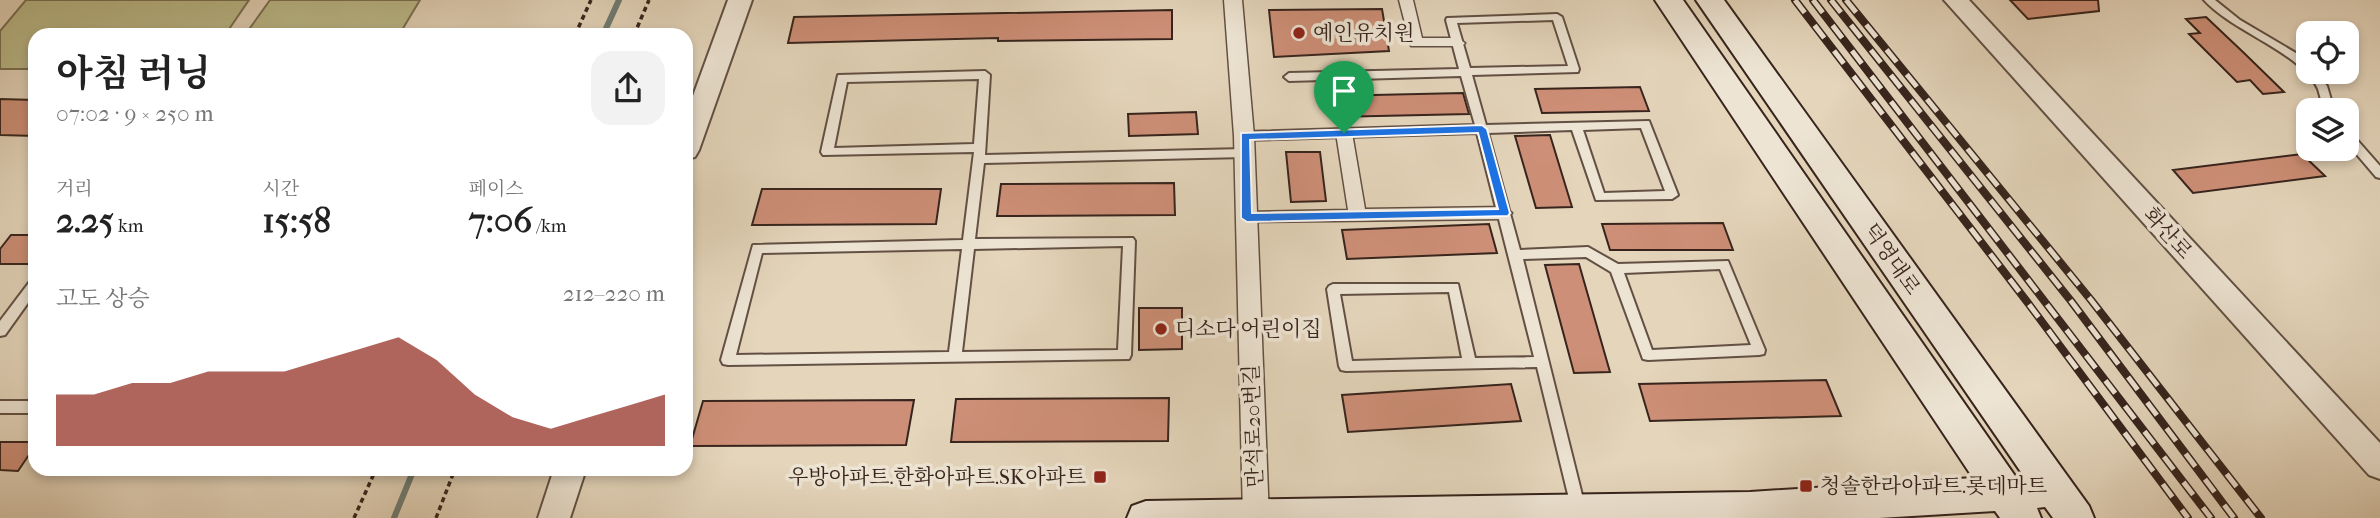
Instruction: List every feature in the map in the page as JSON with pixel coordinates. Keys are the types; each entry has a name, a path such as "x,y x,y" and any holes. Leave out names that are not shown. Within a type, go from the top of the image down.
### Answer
{"main road":[{"name":"덕영대로","path":"1669,0 2014,506"},
{"name":"덕영대로","path":"1710,0 2064,504"},
{"path":"1146,518 1579,511 1751,514 2064,504"}],"street":[{"path":"693,131 740,0"},
{"name":"만석로20번길","path":"1233,0 1245,144 1256,518"},
{"path":"1406,0 1416,43 1457,43"},
{"name":"화산로","path":"1956,0 2380,465"},
{"path":"1344,133 1358,216"},
{"path":"1247,218 1504,213"},
{"path":"554,518 568,476"}],"lane":[{"path":"2209,0 2236,22 2296,58"},
{"path":"1289,77 1465,72 1574,69 1557,17 1451,20 1465,72 1482,129 1516,255 1579,511"},
{"path":"955,356 979,153 985,75 842,78 827,152 979,153 1245,144 1344,133 1482,129 1576,126 1645,124 1672,195 1600,197 1576,126"},
{"path":"2359,149 2380,174"},
{"path":"1129,241 1124,355 955,356 728,360 757,248 1129,241"},
{"path":"1516,255 1588,252 1616,269 1724,264 1759,350 1648,355 1616,269"},
{"path":"1470,364 1454,287 1333,289 1346,366 1470,364 1541,362"},
{"path":"0,331 28,293"},
{"path":"0,407 28,407"}],"path":[{"path":"578,28 591,0"},
{"path":"637,28 649,0"},
{"path":"354,518 373,476"},
{"path":"436,518 451,476"}],"shaded area":[{"path":"26,0 249,0 230,28 28,28 28,69 0,69 0,31"},
{"path":"270,0 420,0 403,28 250,28"}],"building":[{"path":"2010,0 2098,0 2099,11 2028,19"},
{"path":"1382,9 1389,51 1274,57 1269,10"},
{"path":"1172,10 1172,39 998,41 998,38 788,43 794,17"},
{"path":"2206,17 2284,92 2263,94 2250,80 2237,82 2189,34 2200,33 2186,19"},
{"path":"1640,87 1649,111 1542,113 1535,89"},
{"path":"1463,93 1469,114 1332,117 1329,96"},
{"path":"0,99 28,100 28,136 0,135"},
{"path":"1196,112 1198,134 1129,136 1128,114"},
{"path":"1550,135 1572,207 1536,208 1515,136"},
{"path":"1286,152 1320,152 1326,201 1291,202"},
{"path":"2296,155 2296,161 2309,161 2325,176 2193,193 2173,170"},
{"path":"1174,183 1175,215 997,216 1001,184"},
{"path":"762,189 941,189 936,224 752,225"},
{"path":"1723,223 1733,250 1610,250 1602,224"},
{"path":"1489,224 1497,253 1347,259 1342,230"},
{"path":"11,235 28,235 28,264 0,264 0,249"},
{"path":"1579,264 1610,372 1574,373 1545,265"},
{"name":"디소다 어린이집","path":"1139,308 1182,308 1182,349 1139,350"},
{"path":"1826,380 1841,416 1650,421 1639,384"},
{"path":"1511,384 1521,421 1348,432 1342,395"},
{"path":"1169,398 1168,441 951,442 956,399"},
{"path":"914,400 906,445 693,446 693,436 703,401"},
{"path":"0,442 28,442 28,456 18,471 0,470"}],"waterway":[{"path":"606,28 619,0"},
{"path":"394,518 411,476"}],"railway":[{"path":"1795,0 2028,303 2188,518"},
{"path":"1813,0 2211,518"},
{"path":"1831,0 2071,301 2234,518"},
{"path":"1846,0 2091,300 2261,518"}],"place":[{"name":"예인유치원","path":"1299,33"},
{"name":"디소다 어린이집","path":"1161,329"},
{"name":"우방아파트.한화아파트.SK아파트","path":"1100,477"},
{"name":"청솔한라아파트.롯데마트","path":"1806,486"}],"route":[{"path":"1482,129 1504,213 1247,218 1244,136 1344,133 1482,129"}]}
